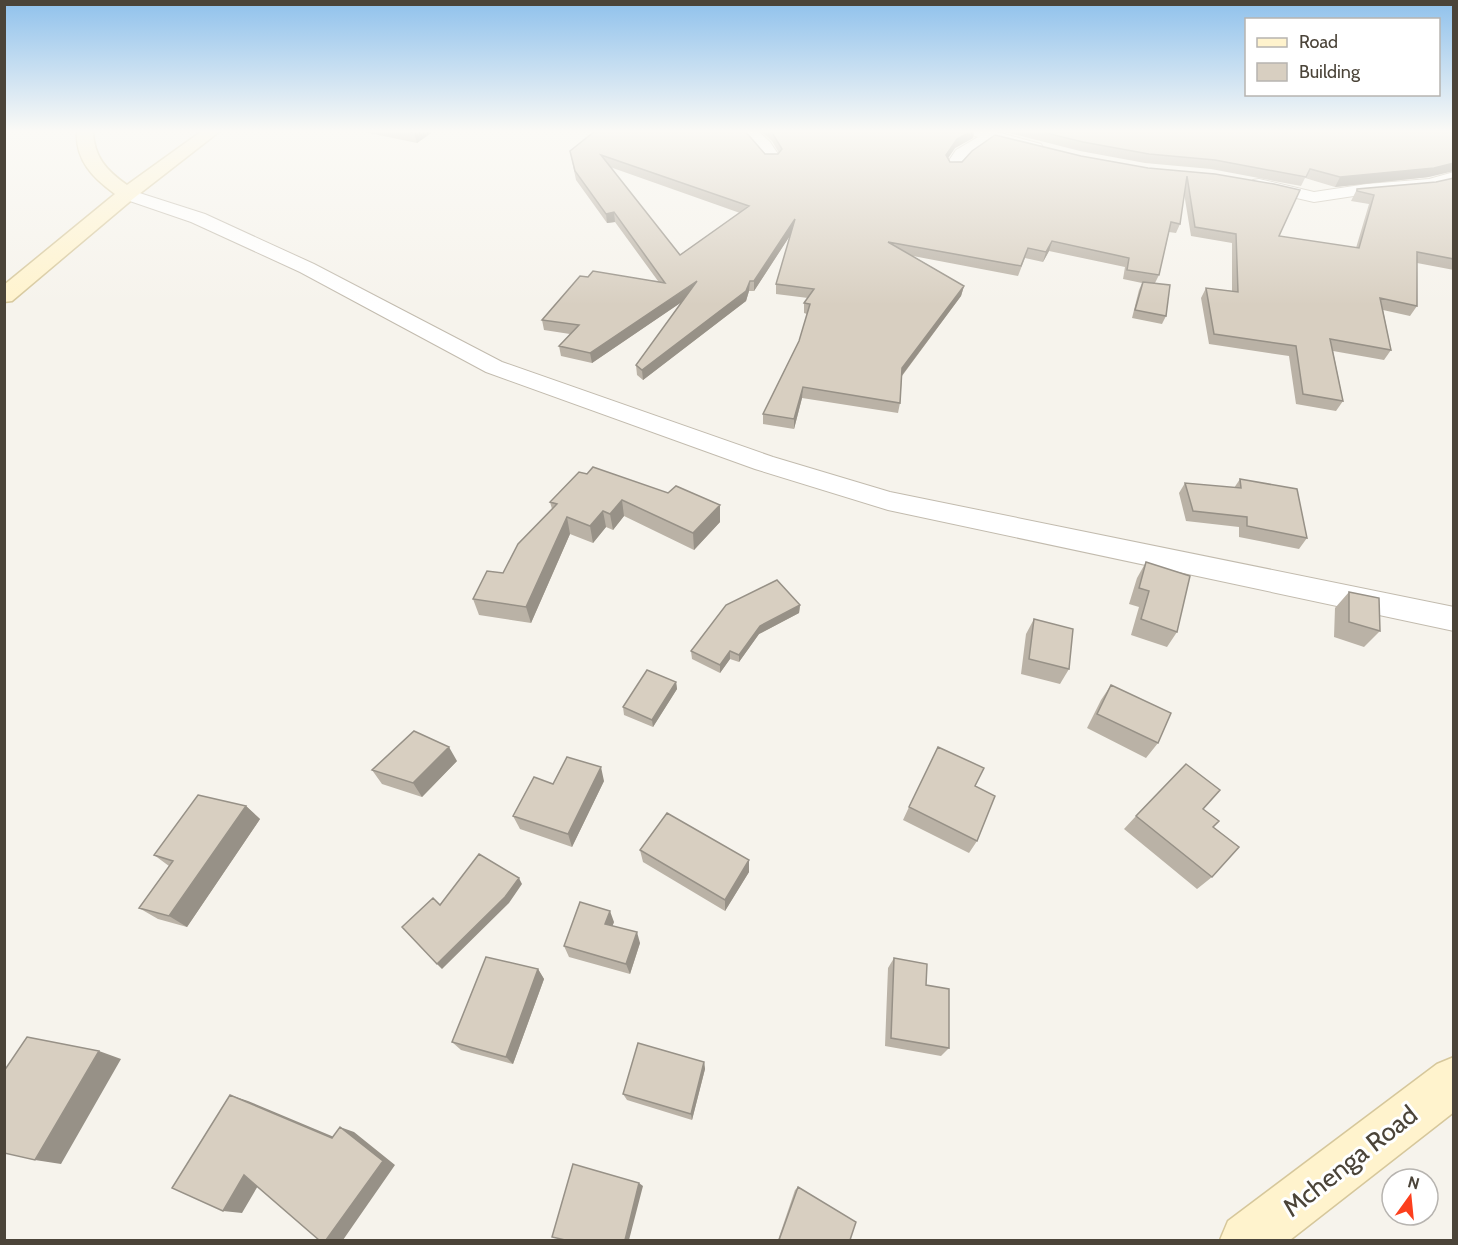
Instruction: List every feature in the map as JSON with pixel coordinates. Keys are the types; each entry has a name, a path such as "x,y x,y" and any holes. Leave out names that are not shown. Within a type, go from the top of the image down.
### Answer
{"main road":[{"path":"120,189 127,194"},
{"path":"4,296 134,189"},
{"name":"Mchenga Road","path":"1247,1240 1454,1081"}],"street":[{"path":"1278,189 1314,197 1365,189"},
{"path":"127,194 198,218 308,268 494,367 764,463 888,501 1454,619"}],"building":[{"path":"588,189 628,189 680,255 749,206 700,189 1185,189 1180,224 1171,222 1159,275 1127,270 1129,258 1052,241 1046,252 1028,248 1021,266 888,242 964,286 902,368 900,403 803,387 794,419 763,414 799,341 810,304 804,303 814,289 776,284 795,219 754,281 750,281 746,291 642,370 636,365 697,281 590,353 559,346 579,325 542,320 580,276 588,277 593,271 665,283 614,212 606,214"},
{"path":"1189,189 1296,189 1300,190 1279,236 1359,248 1374,195 1357,189 1454,189 1454,259 1417,252 1417,306 1380,298 1391,350 1330,339 1343,401 1303,394 1296,346 1214,334 1206,288 1238,292 1236,234 1195,227"},
{"path":"1143,282 1170,285 1166,316 1135,310"},
{"path":"593,467 668,493 676,486 720,505 693,533 622,500 610,514 603,511 590,526 567,517 526,607 473,599 487,571 503,573 518,544 557,504 550,502 579,472 587,474"},
{"path":"1240,479 1297,489 1307,538 1247,526 1247,517 1193,511 1185,483 1241,488"},
{"path":"1146,562 1190,576 1177,632 1141,619 1149,591 1139,588"},
{"path":"777,580 800,605 760,626 739,655 730,651 720,665 691,651 726,605"},
{"path":"1349,592 1379,598 1380,631 1349,622"},
{"path":"1034,619 1073,629 1069,669 1029,659"},
{"path":"647,670 676,682 652,720 623,707"},
{"path":"1111,685 1171,713 1158,743 1097,714"},
{"path":"414,731 449,747 413,783 372,770"},
{"path":"938,747 984,768 975,786 995,796 977,841 909,807"},
{"path":"567,757 601,767 568,834 513,816 534,777 553,784"},
{"path":"1186,764 1220,790 1203,809 1219,821 1213,827 1239,847 1212,877 1136,816"},
{"path":"198,795 246,806 169,916 139,908 173,861 154,855"},
{"path":"667,813 749,860 725,900 640,850"},
{"path":"479,854 519,878 505,897 437,964 402,927 433,898 440,905"},
{"path":"580,902 610,911 605,924 637,932 626,964 564,946"},
{"path":"486,957 538,969 506,1057 452,1042"},
{"path":"894,958 927,964 926,985 949,989 949,1048 891,1038"},
{"path":"27,1037 99,1051 35,1160 4,1153 4,1071"},
{"path":"638,1043 704,1062 691,1114 623,1094"},
{"path":"230,1095 332,1138 340,1127 383,1161 326,1240 319,1240 244,1175 223,1211 172,1188"},
{"path":"573,1164 639,1183 625,1240 565,1240 552,1237"},
{"path":"798,1187 856,1222 850,1240 779,1240"}]}
